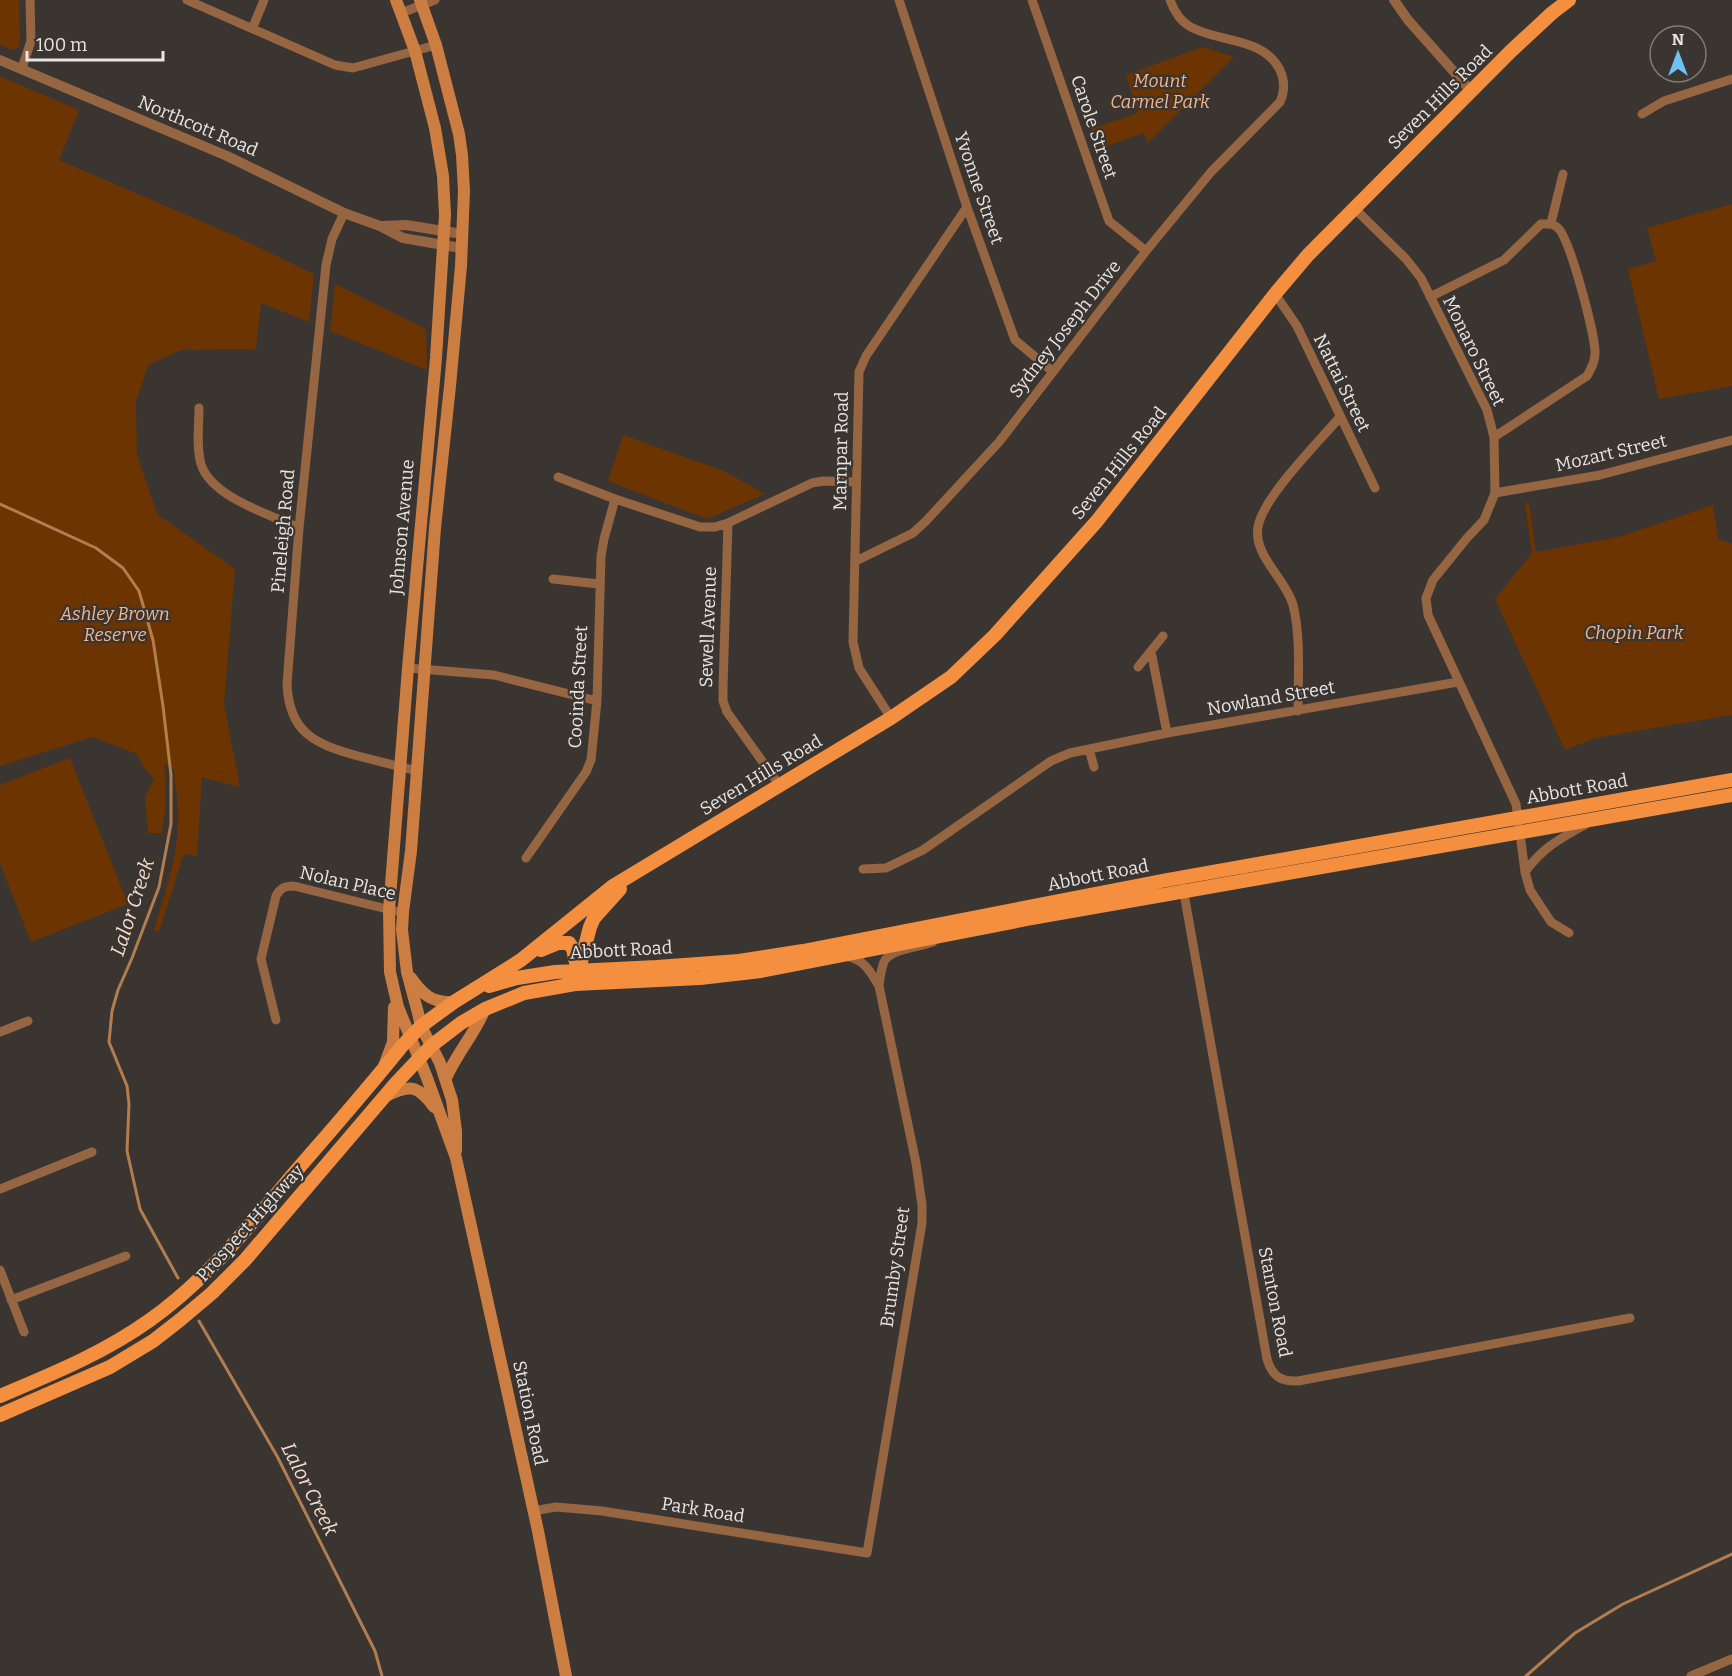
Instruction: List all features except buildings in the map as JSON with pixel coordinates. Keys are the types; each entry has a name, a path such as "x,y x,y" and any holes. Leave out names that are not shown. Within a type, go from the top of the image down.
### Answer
{"main road":[{"name":"Johnson Avenue","path":"396,0 415,51 440,149 445,232 389,909 388,944 392,988 418,1058"},
{"name":"Seven Hills Road","path":"410,1037 454,1002 520,960 613,886 925,697 969,662 1066,557 1308,255 1471,91 1569,0"},
{"name":"Johnson Avenue","path":"421,3 435,45 462,155 464,191 462,248 435,528 411,851 403,912 407,972 422,1026 431,1046"},
{"name":"Abbott Road","path":"485,1009 524,993 577,977 760,958 1520,824 1732,780"},
{"name":"Abbott Road","path":"1520,824 1588,820 1732,795"},
{"name":"Seven Hills Road","path":"577,977 594,918 598,911 634,875"},
{"name":"Abbott Road","path":"470,992 532,974 577,977 726,976 840,956 1182,884"},
{"path":"520,960 550,946 568,943 573,949 577,977"},
{"path":"407,972 420,991 431,1000 454,1002"},
{"path":"381,1072 393,1042 392,988"},
{"path":"431,1046 461,1023 485,1009"},
{"path":"446,1078 453,1062 476,1030 485,1009"},
{"name":"Prospect Highway","path":"0,1396 96,1353 151,1319 201,1278 234,1244 410,1037"},
{"name":"Prospect Highway","path":"0,1415 110,1367 153,1341 212,1293 245,1260 418,1058 431,1046"},
{"name":"Station Road","path":"431,1046 446,1078 452,1100 456,1158"},
{"name":"Station Road","path":"418,1058 456,1158 533,1511 566,1676"},
{"path":"385,1097 401,1089 413,1088 425,1095 440,1115"}],"street":[{"path":"21,69 31,41 30,0"},
{"path":"187,0 253,27 335,65 353,68 435,45"},
{"path":"253,27 264,0"},
{"path":"400,13 421,3 435,0"},
{"name":"Yvonne Street","path":"899,0 967,207 1015,340 1052,371"},
{"name":"Carole Street","path":"1032,0 1109,221 1146,251"},
{"name":"Sydney Joseph Drive","path":"856,561 913,533 999,442 1146,251 1211,172 1280,102 1283,95 1283,80 1272,58 1254,47 1188,26 1175,12 1170,0"},
{"path":"1394,0 1408,20 1471,91"},
{"name":"Northcott Road","path":"0,60 236,160 344,213 380,226 403,238 462,248"},
{"path":"1642,114 1664,101 1732,79"},
{"path":"1551,223 1563,174"},
{"name":"Marnpar Road","path":"891,718 859,668 853,642 859,372 866,356 967,207"},
{"name":"Monaro Street","path":"1354,208 1406,259 1421,278 1487,410 1494,437 1496,493 1484,520 1432,580 1426,598 1428,615 1516,804 1525,872 1530,890 1551,922 1569,933"},
{"name":"Pineleigh Road","path":"344,213 332,239 326,265 299,528 287,684 288,700 303,730 319,743 417,771"},
{"path":"1430,297 1504,260 1541,224 1551,223 1558,227 1564,236 1595,344 1593,365 1587,376 1494,437"},
{"name":"Northcott Road","path":"380,226 406,225 462,234"},
{"name":"Nattai Street","path":"1275,294 1297,326 1375,488"},
{"path":"200,408 199,452 201,465 209,481 235,499 299,528"},
{"path":"1298,711 1297,648 1292,604 1264,555 1257,530 1267,502 1340,418"},
{"name":"Mozart Street","path":"1496,493 1600,475 1732,440"},
{"path":"558,477 615,500 700,527 715,527 728,523 812,483 856,482"},
{"name":"Cooinda Street","path":"526,858 586,772 591,760 597,701 599,584 604,539 615,500"},
{"name":"Sewell Avenue","path":"728,523 724,706 780,786"},
{"path":"553,579 599,584"},
{"path":"1138,667 1163,636"},
{"path":"1151,651 1167,733"},
{"path":"408,668 494,675 597,701"},
{"name":"Nowland Street","path":"863,869 886,868 923,850 1051,761 1070,753 1167,733 1458,682"},
{"path":"1089,749 1094,767"},
{"path":"1525,872 1537,855 1588,823 1588,820"},
{"name":"Stanton Road","path":"1182,884 1267,1359 1274,1374 1287,1381 1298,1381 1630,1318"},
{"name":"Nolan Place","path":"276,1020 261,956 279,891 286,886 294,886 403,912"},
{"name":"Brumby Street","path":"867,1553 922,1223 916,1163 879,986 886,958 898,951 926,945 948,934"},
{"name":"Brumby Street","path":"840,956 855,958 862,962 879,986"},
{"path":"0,1032 28,1021"},
{"path":"0,1189 92,1152"},
{"path":"11,1300 126,1256"},
{"path":"0,1270 24,1332"},
{"name":"Park Road","path":"533,1511 556,1507 602,1511 867,1553"},
{"path":"1691,1676 1732,1659"}],"green space":[{"path":"0,0 19,0 20,40 18,48 11,50 0,45"},
{"name":"Mount Carmel Park","path":"1203,47 1234,57 1148,143 1144,133 1098,149 1091,129 1138,113 1126,75"},
{"name":"Ashley Brown Reserve","path":"0,76 79,110 59,160 233,235 314,274 309,322 261,303 256,349 182,350 148,365 136,402 137,454 157,514 235,569 224,704 240,787 202,777 197,856 184,854 159,932 154,930 169,877 177,837 178,803 173,768 164,764 166,799 161,833 148,833 145,797 154,779 142,765 137,754 92,737 0,766"},
{"path":"1732,204 1732,386 1659,399 1628,269 1656,261 1647,228"},
{"path":"335,284 426,329 427,370 330,331"},
{"path":"623,435 724,471 765,494 707,519 608,481"},
{"name":"Chopin Park","path":"1529,502 1536,552 1619,537 1713,505 1718,539 1732,544 1732,715 1596,738 1565,750 1495,599 1532,553 1525,503"},
{"path":"70,758 128,904 31,942 0,863 0,785"}],"waterway":[{"name":"Lalor Creek","path":"0,504 96,548 123,568 139,591 153,640 171,775 171,824 159,887 118,990 112,1011 109,1042 127,1086 129,1104 127,1151 140,1209 178,1278"},
{"name":"Lalor Creek","path":"199,1321 277,1456 375,1651 382,1676"},
{"path":"1526,1676 1575,1633 1623,1604 1732,1554"}]}
